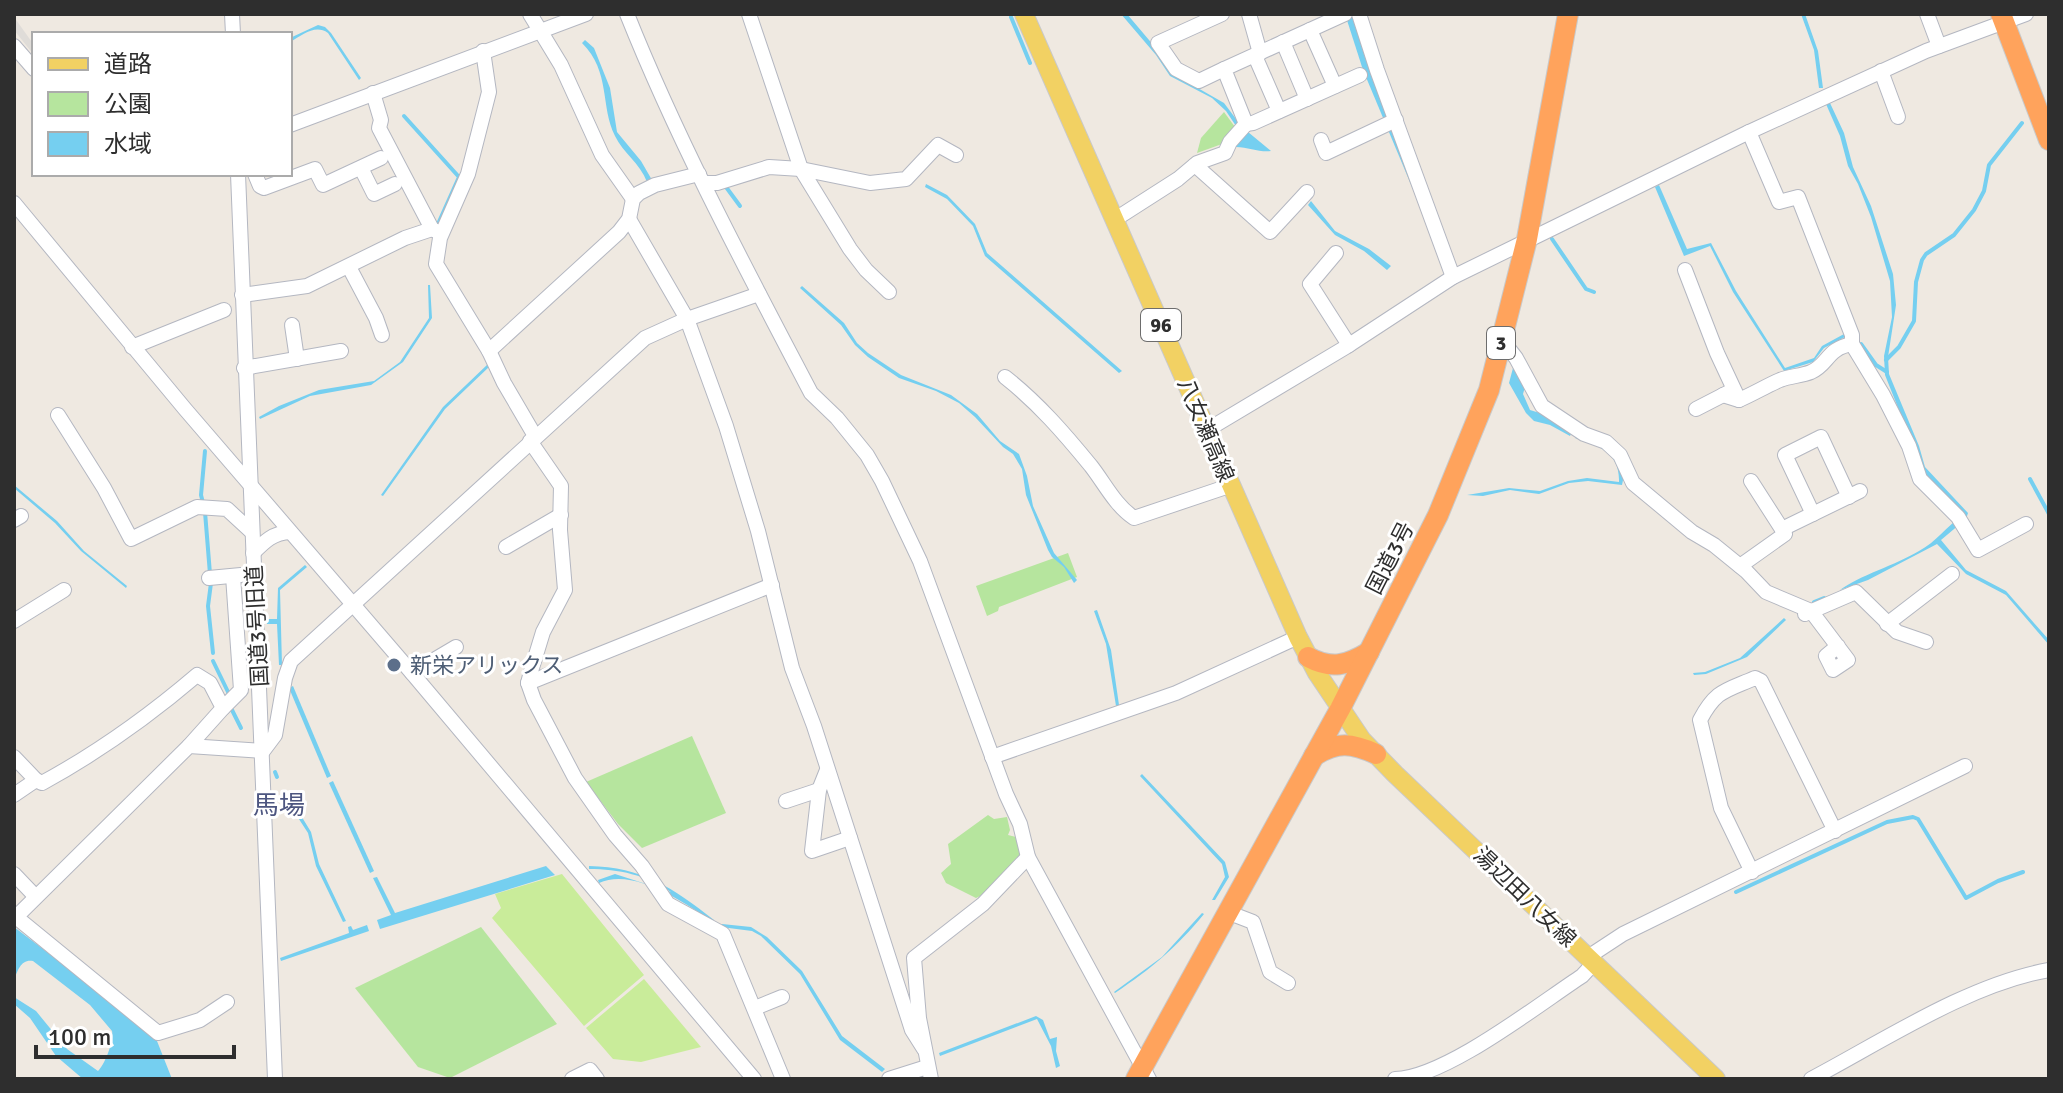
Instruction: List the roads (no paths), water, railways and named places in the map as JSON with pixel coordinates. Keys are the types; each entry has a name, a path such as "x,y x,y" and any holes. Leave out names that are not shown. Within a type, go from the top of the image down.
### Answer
{"highway":[{"name":"国道3号","path":"1143,1075 1227,912 1369,652 1438,515 1489,390 1527,239 1568,14"},
{"path":"2002,18 2049,140"},
{"path":"1308,657 1329,666 1339,666 1369,652"},
{"path":"1314,756 1344,743 1376,754"}],"main road":[{"name":"八女瀬高線","path":"1024,14 1229,486 1298,637 1340,709"},
{"name":"湯辺田八女線","path":"1340,709 1376,754 1716,1079"}],"street":[{"path":"530,14 561,65 602,155 633,199"},
{"path":"292,124 586,14"},
{"path":"627,14 647,65 701,178 811,393 837,418 867,455 882,481 920,561 1020,824 1028,857 1143,1075"},
{"path":"749,14 801,169 850,249 889,292"},
{"path":"1222,14 1158,43 1176,69 1199,81 1345,14"},
{"path":"1249,14 1254,25 1257,54 1279,111"},
{"path":"1359,14 1453,277"},
{"path":"1927,14 1939,46"},
{"path":"1207,430 1349,345 1453,277 1527,239 1881,71 2002,18 2026,14"},
{"path":"1310,30 1335,86"},
{"path":"1283,42 1307,99"},
{"path":"14,46 32,67"},
{"path":"483,51 489,92 468,174 437,231 436,264 489,351 532,438 560,481 565,590 543,632 528,683 575,778 668,904 723,934 783,1079"},
{"path":"1224,69 1246,124"},
{"path":"1881,71 1898,117"},
{"path":"1114,220 1195,165 1225,153 1230,142 1246,124 1360,75"},
{"path":"373,93 381,120 379,128 437,231"},
{"path":"1321,140 1326,153 1396,120"},
{"path":"1749,132 1779,202 1798,197 1852,335 1852,344 1909,446 1920,479 1958,517 1978,550 2026,524"},
{"path":"489,351 619,232 629,219 633,199 655,185 701,178 717,183 769,167 801,169 870,183 882,182 906,179 938,145 956,155"},
{"path":"256,176 264,188 315,169 323,185 381,158"},
{"path":"1195,165 1270,232 1307,192"},
{"path":"361,168 374,194 395,184"},
{"name":"国道3号旧道","path":"238,176 275,1079"},
{"path":"14,203 132,347 754,1079"},
{"path":"629,219 687,319 726,426 772,585 792,668 912,1030 924,1049"},
{"path":"242,295 307,286 405,238 437,231"},
{"path":"1336,253 1310,284 1349,345"},
{"path":"349,267 382,335"},
{"path":"1685,270 1733,395"},
{"path":"189,746 263,751 275,735 291,661 532,438 645,338 687,319 759,294"},
{"path":"132,347 224,310"},
{"path":"292,325 297,359"},
{"path":"1502,340 1516,358 1542,406 1584,434 1606,442 1620,455 1633,483 1692,532 1740,566 1766,592 1800,604 1838,646"},
{"path":"1696,409 1809,372 1820,367 1829,353 1852,344"},
{"path":"244,368 341,351"},
{"path":"1005,377 1052,419 1122,510 1134,518 1229,486"},
{"path":"58,415 104,488 131,539 197,507 227,509 252,532"},
{"path":"1782,529 1813,514 1854,494 1828,437 1821,437 1785,455 1813,514"},
{"path":"1740,566 1785,534 1751,481"},
{"path":"506,547 561,515"},
{"path":"253,553 269,537 279,532 290,532"},
{"path":"209,578 254,573"},
{"path":"1887,624 1952,574"},
{"path":"227,1002 200,1020 158,1033 15,918 189,746 241,690 233,576"},
{"path":"528,683 772,585"},
{"path":"14,621 64,590"},
{"path":"1805,613 1856,592 1897,632 1926,642"},
{"path":"992,757 1176,693 1298,637"},
{"path":"412,673 456,647"},
{"path":"14,757 42,783 78,763 167,701 197,675 210,683 223,708"},
{"path":"1752,872 1721,808 1700,720 1711,700 1722,693 1755,678 1761,681 1835,831"},
{"path":"1395,1079 1407,1079 1429,1070 1487,1041 1582,976 1591,960 1623,934 1965,766"},
{"path":"827,770 819,790 812,851 850,838"},
{"path":"14,795 36,780"},
{"path":"786,801 819,790"},
{"path":"889,1079 929,1073 919,1018 914,958 983,904 1028,857"},
{"path":"14,874 35,896"},
{"path":"1227,912 1253,922 1270,972 1288,983"},
{"path":"1811,1079 1967,997 2031,972 2049,970"},
{"path":"755,1008 782,997"},
{"path":"572,1079 590,1070 597,1079"}],"water":[{"path":"1121,14 1127,14 1182,79 1224,103 1239,123 1236,126 1212,98 1170,76"},
{"path":"1345,14 1350,14 1356,23 1417,199 1363,70"},
{"path":"1801,14 1805,14 1818,51 1823,88 1819,88 1814,50"},
{"path":"318,25 325,27 361,78 359,80 328,33 314,30 292,41 292,37"},
{"path":"585,40 594,48 610,88 617,132 652,180 647,182 615,136 601,77 591,54 582,43"},
{"path":"1830,103 1871,206 1893,274 1896,305 1888,357 1889,374 1925,467 1968,513 1966,519 1941,540 1966,570 2006,591 2049,640 2049,645 2006,595 1966,574 1937,544 1868,580 1840,590 1925,547 1963,515 1924,473 1885,375 1884,356 1892,317 1890,281 1871,217 1848,166 1840,136 1826,104"},
{"path":"1248,132 1271,151 1234,147"},
{"path":"926,184 947,195 975,224 987,253 1122,371 1119,373 985,256 973,226 947,199 925,187"},
{"path":"1659,185 1687,249 1711,243 1736,291 1785,368 1814,358 1822,346 1844,334 1845,337 1824,348 1813,362 1784,371 1733,292 1710,246 1684,256 1655,187"},
{"path":"1311,201 1335,231 1369,249 1391,266 1387,270 1364,251 1335,235 1308,205"},
{"path":"428,285 432,318 403,362 371,385 310,396 260,419 279,406 319,390 374,381 400,362 429,318"},
{"path":"802,286 844,323 868,353 901,375 951,395 977,414 1000,441 1019,454 1033,506 1054,553 1077,580 1074,583 1048,550 1026,495 1022,469 1013,454 959,403 899,378 868,357 841,325 800,288"},
{"path":"488,364 490,366 445,409 381,495 443,407"},
{"path":"1513,368 1525,387 1523,394 1530,410 1543,414 1570,436 1550,425 1534,421 1526,413 1509,383"},
{"path":"1577,435 1603,448 1617,460 1623,475 1622,485 1588,481 1569,483 1539,494 1510,490 1483,496 1467,495 1509,488 1540,491 1587,478 1619,482 1612,457 1593,444 1575,438"},
{"path":"14,485 57,521 84,551 126,588 81,551"},
{"path":"305,565 307,567 280,590 282,665 279,665 277,624 267,624 267,619 277,619 278,588"},
{"path":"1097,610 1111,650 1119,705 1116,706 1106,644 1094,611"},
{"path":"1784,618 1786,620 1747,657 1706,674 1694,675 1740,658"},
{"path":"293,686 331,776 327,778 289,688"},
{"path":"1142,774 1225,862 1229,877 1215,900 1212,900 1225,877 1222,864 1140,776"},
{"path":"333,781 374,871 370,873 329,783"},
{"path":"286,791 311,832 319,864 346,921 343,922 316,866 308,833 282,793"},
{"path":"546,866 555,875 380,929 377,920 391,915 373,878 377,877 395,913"},
{"path":"589,866 625,870 656,881 685,898 714,922 674,897 643,883 671,892 652,881 611,870 589,869"},
{"path":"615,874 643,883 613,879 599,883 598,880"},
{"path":"1204,914 1193,926 1162,957"},
{"path":"722,924 751,927 767,937 802,971 842,1036 885,1069 882,1072 840,1040 800,974 761,936 752,931 721,927"},
{"path":"367,925 369,931 281,961 280,958 349,933 348,927 351,926 353,930"},
{"path":"14,927 109,999 157,1041 172,1079 83,1079 56,1056 30,1018 14,1004 14,997 36,1011 67,1049 98,1071 108,1052 112,1031 90,1005 33,961 23,963 14,980"},
{"path":"1162,957 1128,984 1114,992"},
{"path":"1036,1016 1043,1020 1050,1039 1057,1037 1056,1051 1060,1066 1056,1068 1051,1046 1037,1019 940,1056 939,1053"}],"waterway":[{"path":"1011,17 1030,63"},
{"path":"404,116 459,177 438,224"},
{"path":"1886,360 1899,347 1914,321 1916,282 1922,260 1954,235 1974,210 1984,191 1989,165 2022,123"},
{"path":"726,187 740,206"},
{"path":"1552,239 1586,289 1594,292"},
{"path":"1861,344 1876,365 1887,372"},
{"path":"203,503 205,451"},
{"path":"2030,479 2049,514"},
{"path":"205,512 210,574"},
{"path":"211,583 208,606 213,653"},
{"path":"1814,602 1824,598"},
{"path":"213,661 230,696"},
{"path":"232,710 241,728"},
{"path":"275,772 277,777"},
{"path":"1736,892 1887,822 1913,817 1918,819 1966,898 2023,872"}],"place":[{"name":"新栄アリックス","path":"394,665"}],"district":[{"name":"馬場","path":"279,806"}]}
